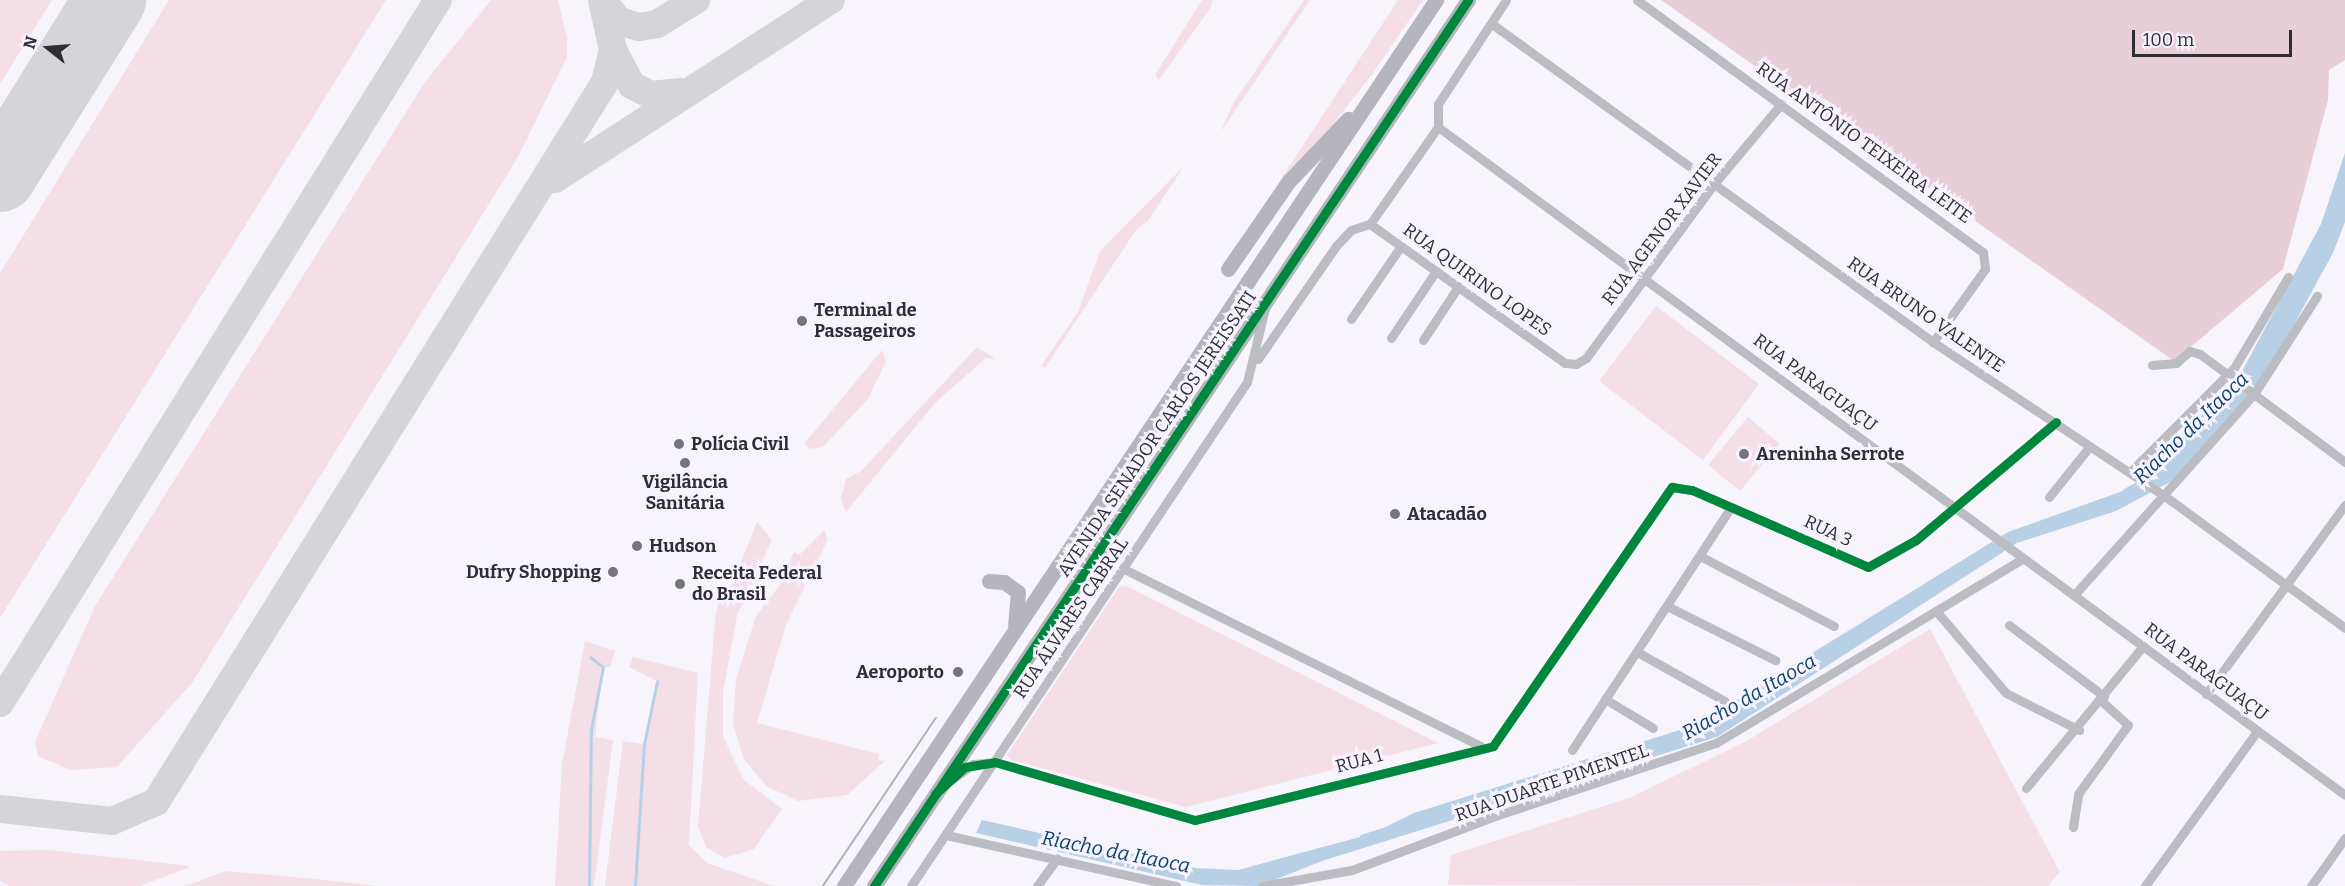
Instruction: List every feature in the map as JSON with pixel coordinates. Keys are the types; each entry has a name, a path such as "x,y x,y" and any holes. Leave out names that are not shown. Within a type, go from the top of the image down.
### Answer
{"main road":[{"name":"AVENIDA SENADOR CARLOS JEREISSATI","path":"843,886 1436,0"},
{"name":"AVENIDA SENADOR CARLOS JEREISSATI","path":"874,886 1468,0"},
{"path":"1228,269 1289,181 1377,88"},
{"path":"989,581 1008,583 1018,592 1014,632"}],"street":[{"name":"RUA ÁLVARES CABRAL","path":"911,886 1124,569 1253,366 1336,246 1351,230 1370,224 1438,127 1438,104 1506,0"},
{"name":"RUA ANTÔNIO TEIXEIRA LEITE","path":"1637,0 1983,252 1984,269 1933,342"},
{"name":"RUA BRUNO VALENTE","path":"1492,24 1933,342 2163,494 2345,628"},
{"name":"RUA AGENOR XAVIER","path":"1565,363 1587,358 1713,185 1781,104"},
{"name":"RUA PARAGUAÇU","path":"1438,127 1645,277 2019,557 2075,594 2206,694 2345,795"},
{"name":"RUA QUIRINO LOPES","path":"1370,224 1565,363"},
{"path":"1351,319 1401,246"},
{"path":"1391,338 1436,271"},
{"path":"2132,474 2229,377 2288,277"},
{"path":"1423,340 1458,287"},
{"path":"2075,594 2252,393 2317,296"},
{"name":"RUA ÁLVARES CABRAL","path":"1253,366 1266,303"},
{"path":"2152,365 2174,364 2192,351 2345,462"},
{"name":"RUA 3","path":"1675,486 1731,507 1868,567 1883,563 1956,508 2056,422"},
{"path":"2049,497 2090,446"},
{"name":"RUA 1","path":"935,794 965,767 995,762 1195,820 1499,742 1675,486"},
{"path":"2206,694 2345,505"},
{"path":"1572,750 1605,699 1639,653 1731,507"},
{"path":"1700,556 1834,626"},
{"name":"RUA DUARTE PIMENTEL","path":"1262,886 1352,870 1495,816 1693,753 1748,727 1936,612 2019,557"},
{"path":"1124,569 1480,746"},
{"path":"1669,607 1775,660"},
{"path":"1936,612 2006,693 2079,730"},
{"path":"2009,625 2103,698 2128,725 2078,794 2073,827"},
{"path":"2026,788 2079,730 2143,646"},
{"path":"1639,653 1725,701"},
{"path":"1605,699 1653,728"},
{"path":"2145,886 2257,731"},
{"path":"946,835 1176,886"},
{"path":"2312,886 2345,838"},
{"path":"1037,886 1057,858"}],"shaded area":[{"path":"0,0 52,0 0,84"},
{"path":"169,0 386,0 0,618 0,273"},
{"path":"491,0 558,0 567,38 567,57 518,157 192,683 117,767 71,770 38,756 35,742 95,606 425,82"},
{"path":"1202,0 1213,0 1210,9 1159,80 1155,75"},
{"path":"1304,0 1310,0 1220,133 1234,102"},
{"path":"1398,0 1423,0 1373,73 1228,260"},
{"path":"1661,0 2345,0 2345,60 2329,70 2328,100 2283,269 2174,361"},
{"path":"1184,166 1148,221 1136,230 1045,368 1041,366 1078,312 1100,251"},
{"path":"1656,306 1759,384 1703,460 1599,381"},
{"path":"977,347 996,359 986,358 935,403 846,512 841,499 846,479 861,471"},
{"path":"882,350 886,361 868,399 823,447 811,449 804,444"},
{"name":"Areninha Serrote","path":"1748,417 1780,444 1740,491 1708,465"},
{"path":"757,522 772,540 737,615 723,692 723,736 743,779 782,809 754,849 725,858 706,847 698,827 715,621 719,599 733,582"},
{"path":"824,530 828,539 786,625 757,723 879,754 878,760 885,761 847,795 798,801 766,786 744,759 733,724 736,679 756,616 779,586 794,552 799,555"},
{"path":"1127,586 1438,743 1186,807 1011,760 1007,755 1119,587"},
{"path":"1930,629 2060,872 2048,886 1448,885 1451,855 1632,797 1748,740"},
{"path":"585,641 615,651 610,667 603,667 595,737 613,740 594,886 555,886 562,764"},
{"path":"633,657 698,673 689,845 707,863 774,886 605,886 623,741 644,744 657,681 629,667"},
{"path":"49,850 190,867 140,886 9,886 0,881 0,851"},
{"path":"226,871 315,879 378,886 185,886"}],"water":[{"path":"2345,153 2345,222 2333,253 2274,361 2241,406 2170,482 2116,511 2017,543 1717,737 1322,861 1259,886 1202,885 976,833 982,820 1196,868 1238,870 1371,834 1414,813 1696,725 2008,532 2134,487 2241,373 2321,224"}],"waterway":[{"name":"Riacho da Itaoca","path":"2124,490 2139,482"},
{"path":"589,886 591,729 603,667 590,657"},
{"path":"635,886 644,744 657,681"},
{"name":"Riacho da Itaoca","path":"1361,836 1386,828"}],"taxiway":[{"path":"0,703 438,0"},
{"path":"602,0 619,21 639,27 657,24 696,0"},
{"path":"0,809 112,821 156,802 605,82 613,50 602,0"},
{"path":"555,179 831,0"},
{"path":"613,50 632,85 651,95 681,92"}],"runway":[{"path":"0,176 110,0"}],"tram line":[{"path":"823,886 936,718"}],"cycle path":[{"path":"874,886 1468,0"},
{"path":"935,794 965,767 995,762 1195,820 1493,746 1672,487 1692,490 1868,567 1916,540 2056,422"}],"place":[{"name":"Terminal de Passageiros","path":"802,321"},
{"name":"Polícia Civil","path":"679,444"},
{"name":"Areninha Serrote","path":"1744,454"},
{"name":"Vigilância Sanitária","path":"685,463"},
{"name":"Atacadão","path":"1395,514"},
{"name":"Hudson","path":"637,546"},
{"name":"Dufry Shopping","path":"613,572"},
{"name":"Receita Federal do Brasil","path":"680,584"},
{"name":"Aeroporto","path":"958,672"}]}
